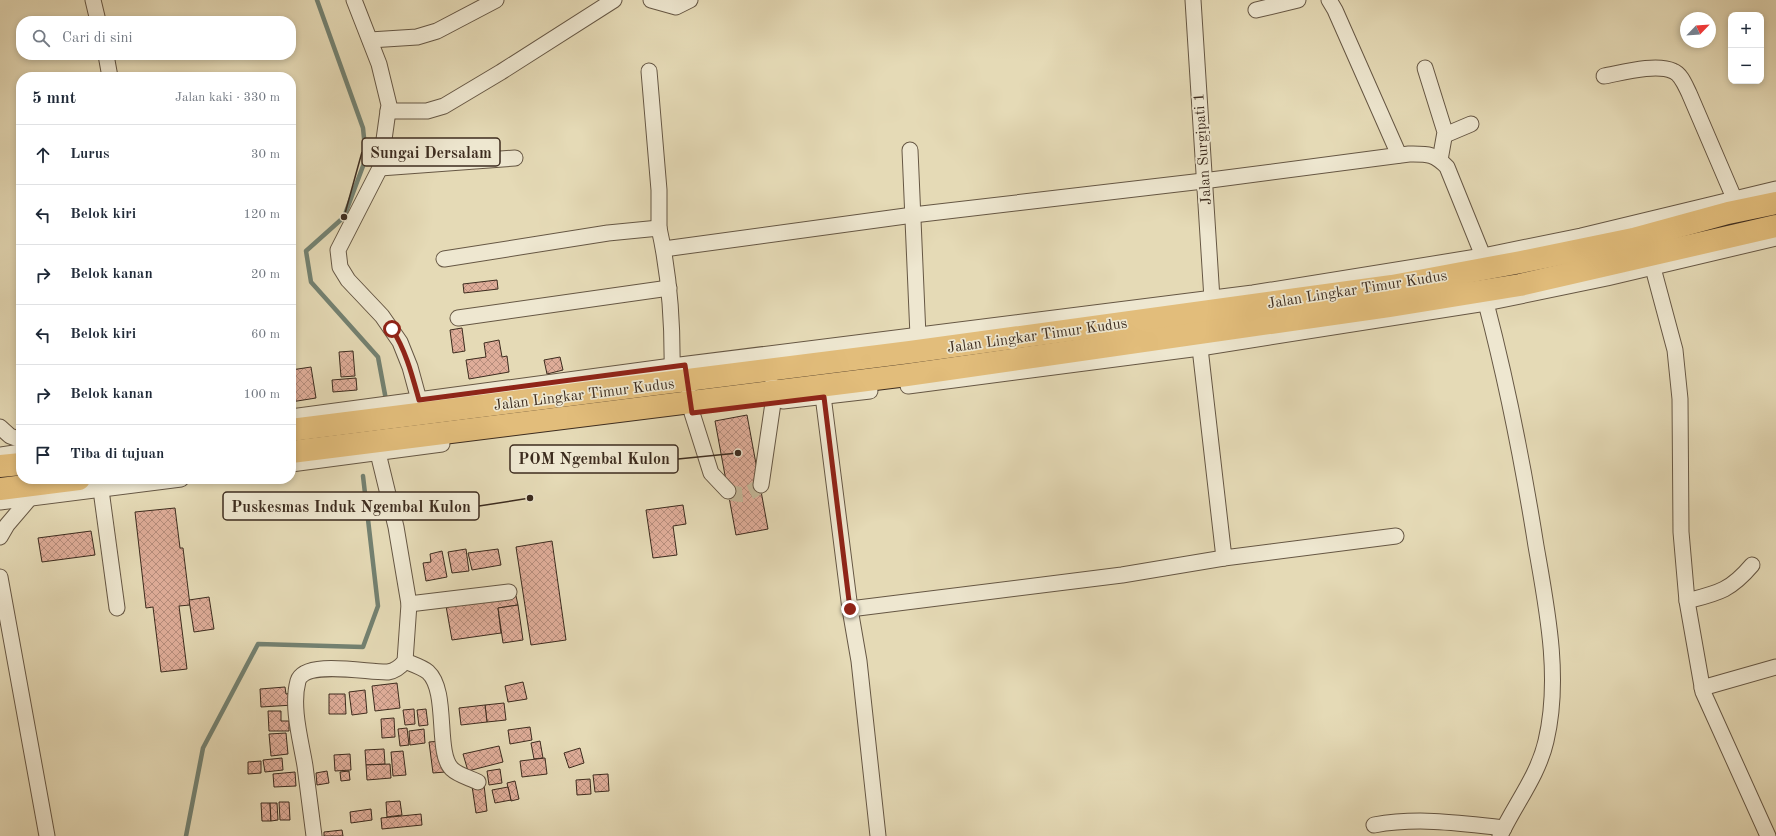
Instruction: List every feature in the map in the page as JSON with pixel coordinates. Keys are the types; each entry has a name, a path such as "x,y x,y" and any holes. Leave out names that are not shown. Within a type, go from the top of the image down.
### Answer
{"highway":[{"name":"Jalan Lingkar Timur Kudus","path":"296,429 769,362 1212,312 1392,286 1633,239 1728,213 1776,203"},
{"name":"Jalan Lingkar Timur Kudus","path":"296,451 681,409 822,391 1494,290 1776,226"},
{"path":"0,466 16,464"},
{"path":"0,490 44,484"}],"street":[{"path":"93,0 97,16"},
{"path":"354,0 379,64 389,105 380,168 338,250 338,260 340,267 348,280 382,316 400,342 410,367 419,400"},
{"path":"370,40 417,37 437,32 496,0"},
{"path":"388,111 427,111 444,106 508,68 614,0"},
{"path":"651,0 676,7 690,0"},
{"name":"Jalan Surgipati 1","path":"1193,0 1203,181 1212,299"},
{"path":"1256,10 1298,0"},
{"path":"1329,0 1335,10 1399,155"},
{"path":"107,60 109,72"},
{"path":"1425,68 1444,124 1445,135 1440,160"},
{"path":"1604,76 1652,68 1673,71 1682,79 1734,198"},
{"path":"649,71 659,190 659,228 664,250 669,288 672,334 679,374 681,409 711,473 728,491"},
{"path":"1445,135 1471,124"},
{"path":"910,150 918,336"},
{"path":"664,250 913,215 1203,181 1399,155 1431,154 1447,167 1483,256"},
{"path":"380,168 515,158"},
{"path":"761,485 773,397 769,362 918,336 1212,299 1483,256 1581,236 1776,189"},
{"path":"444,259 608,233 659,228"},
{"path":"878,836 859,661 850,609 822,391 1200,348 1486,303 1653,268 1776,238"},
{"path":"1653,268 1675,350 1681,447 1681,532 1687,601 1702,688 1768,836"},
{"path":"458,318 669,288"},
{"path":"1374,826 1395,822 1448,821 1502,832 1514,808 1536,773 1546,742 1552,714 1552,664 1542,581 1526,484 1502,364 1486,303"},
{"path":"1200,348 1224,558"},
{"path":"296,416 419,400 679,374"},
{"path":"296,463 681,409"},
{"path":"0,427 10,436 16,438"},
{"path":"0,455 16,453"},
{"path":"314,836 296,715 298,681 302,674 311,670 350,669 389,672 399,668 405,661 409,604 396,527 378,453"},
{"path":"0,502 145,484"},
{"path":"101,490 117,608"},
{"path":"0,538 7,525 30,498"},
{"path":"850,609 1122,575 1224,558 1396,536"},
{"path":"1687,601 1719,593 1738,581 1752,566"},
{"path":"0,577 47,836"},
{"path":"409,604 509,592"},
{"path":"405,661 427,671 434,680 439,698 448,763 453,770 478,782"},
{"path":"1702,688 1776,667"}],"building":[{"path":"497,280 498,289 464,293 463,284"},
{"path":"462,328 465,351 453,353 450,330"},
{"path":"499,340 502,357 507,356 509,372 469,379 466,360 486,357 484,343"},
{"path":"353,351 355,376 341,377 339,352"},
{"path":"560,357 563,370 547,374 544,360"},
{"path":"311,367 316,398 296,401 296,369"},
{"path":"356,378 357,390 333,392 332,380"},
{"path":"747,415 768,529 736,535 715,421"},
{"path":"683,505 686,524 673,526 677,555 653,558 646,510"},
{"path":"175,508 180,548 183,548 190,605 179,606 187,669 161,672 153,607 146,608 135,512"},
{"path":"91,531 95,555 42,562 38,538"},
{"path":"552,541 566,640 531,645 516,547"},
{"path":"466,549 469,571 452,573 448,552"},
{"path":"498,549 501,565 472,570 468,553"},
{"path":"442,551 447,577 426,581 423,563 431,562 430,554"},
{"path":"516,596 518,605 498,608 501,633 452,640 446,606"},
{"path":"209,597 214,629 194,632 189,600"},
{"path":"518,605 523,640 503,643 498,608"},
{"path":"523,682 527,699 508,702 505,686"},
{"path":"397,683 400,708 375,711 372,686"},
{"path":"285,687 286,694 292,693 293,705 261,707 260,689"},
{"path":"365,690 367,713 352,715 349,692"},
{"path":"329,694 345,694 346,714 329,714"},
{"path":"504,703 506,720 487,722 485,705"},
{"path":"485,705 487,722 461,725 459,708"},
{"path":"414,709 415,724 405,725 403,710"},
{"path":"426,709 428,725 419,726 417,710"},
{"path":"268,711 281,711 281,721 289,721 289,731 269,731"},
{"path":"394,718 395,737 382,738 381,719"},
{"path":"530,727 532,740 510,744 508,730"},
{"path":"407,728 409,745 400,746 398,729"},
{"path":"424,729 425,743 410,745 409,731"},
{"path":"286,733 288,754 271,756 269,734"},
{"path":"441,741 445,772 433,773 429,742"},
{"path":"540,741 543,758 534,759 531,743"},
{"path":"499,746 503,762 468,771 463,754"},
{"path":"580,748 584,763 569,768 564,753"},
{"path":"384,749 385,764 366,765 365,750"},
{"path":"403,751 406,775 393,776 391,752"},
{"path":"350,754 351,770 335,771 334,755"},
{"path":"282,758 283,770 265,772 263,760"},
{"path":"545,758 547,774 522,777 520,761"},
{"path":"261,761 261,773 248,774 248,762"},
{"path":"390,764 391,778 367,780 366,765"},
{"path":"500,769 502,783 489,785 487,771"},
{"path":"327,771 329,783 317,785 316,773"},
{"path":"349,771 350,780 341,781 340,772"},
{"path":"295,772 296,786 274,787 273,774"},
{"path":"608,774 609,791 595,792 593,775"},
{"path":"590,779 591,794 577,795 576,780"},
{"path":"515,781 519,799 511,801 507,783"},
{"path":"484,785 487,811 476,813 472,786"},
{"path":"508,787 511,800 495,803 492,790"},
{"path":"400,801 402,815 387,817 386,802"},
{"path":"279,802 289,802 290,820 280,820"},
{"path":"261,803 270,803 271,821 262,821"},
{"path":"270,803 277,803 278,820 271,821"},
{"path":"371,809 372,820 351,823 350,812"},
{"path":"421,814 422,825 382,829 381,818"},
{"path":"342,830 343,836 324,836 324,832"}],"waterway":[{"path":"317,0 363,128 366,158 344,217 306,251 311,282 378,357 386,400"},
{"path":"186,836 203,748 258,644 363,647 378,606 363,476"}],"tunnel":[{"path":"728,491 741,495 749,493 761,485"}],"place":[{"name":"Sungai Dersalam","path":"344,217"},
{"name":"POM Ngembal Kulon","path":"738,453"},
{"name":"Puskesmas Induk Ngembal Kulon","path":"530,498"}],"route":[{"path":"392,329 400,342 410,367 419,400 685,365 692,413 824,397 834,496 850,609"}]}
